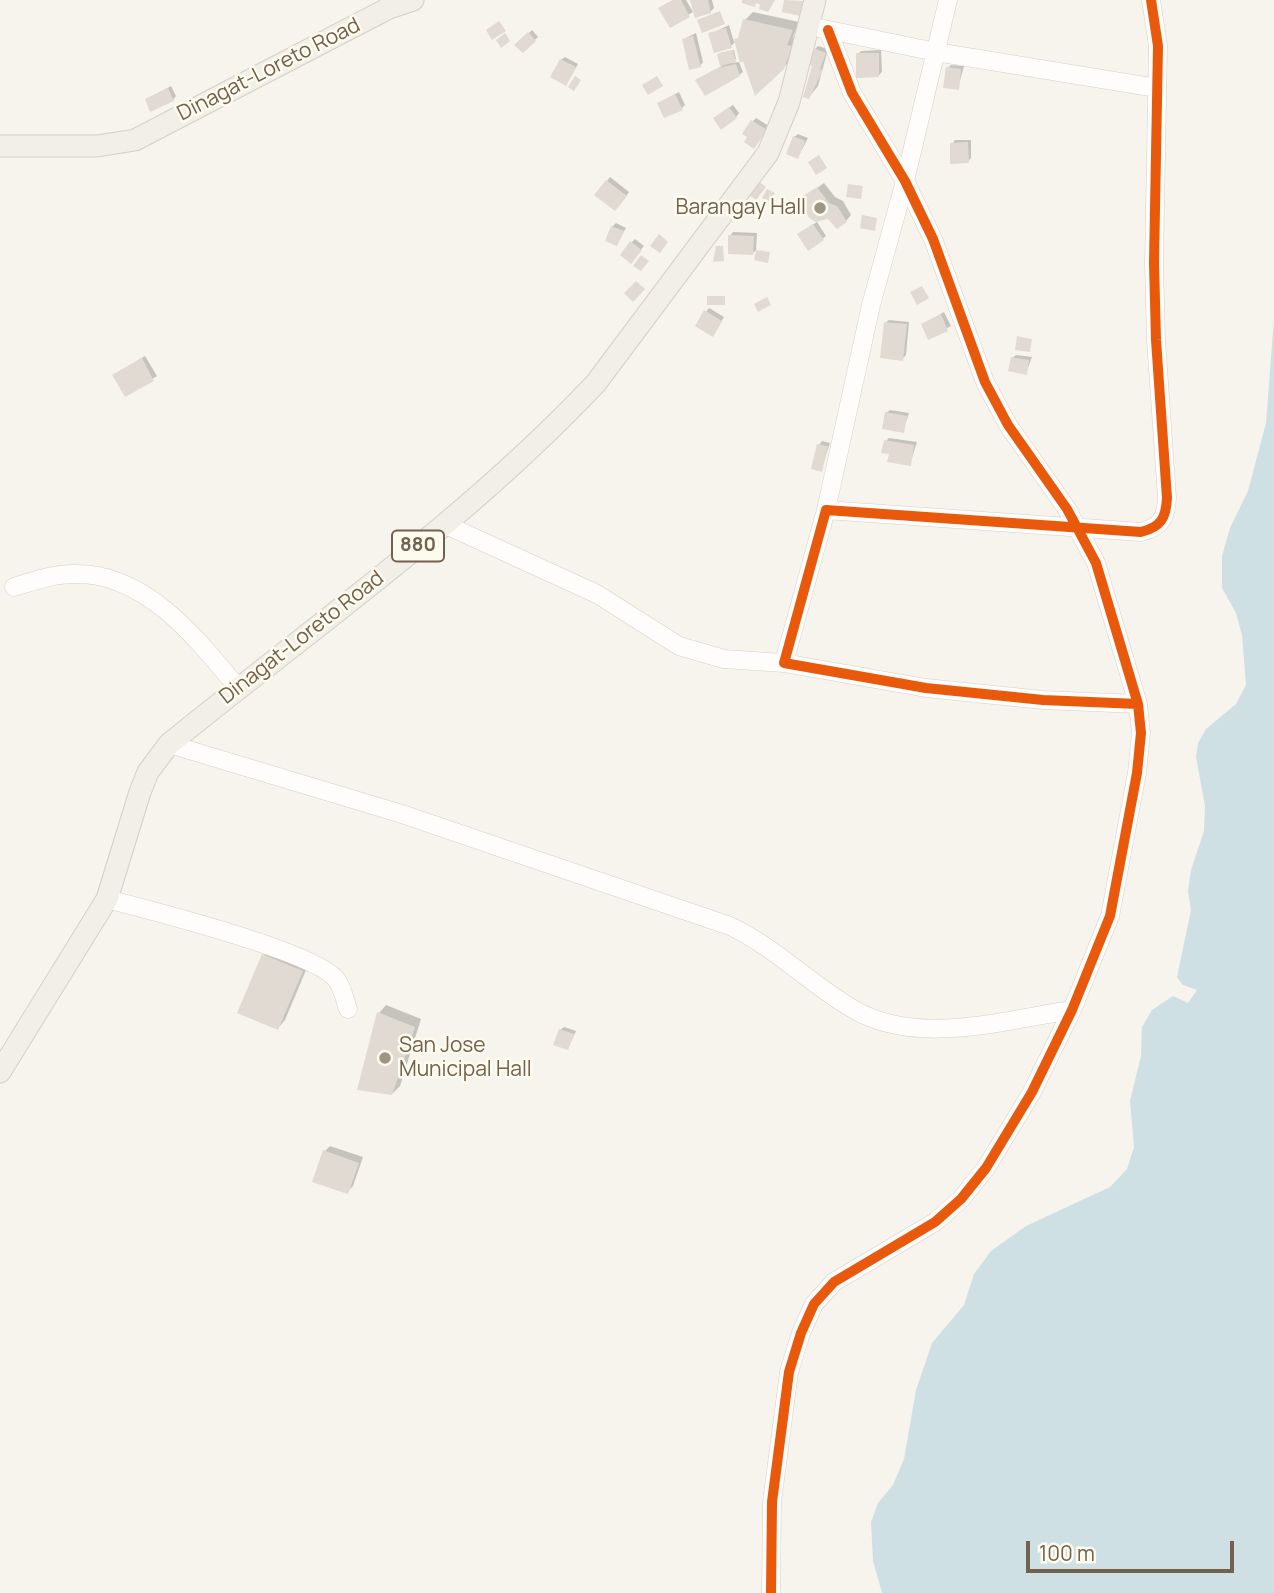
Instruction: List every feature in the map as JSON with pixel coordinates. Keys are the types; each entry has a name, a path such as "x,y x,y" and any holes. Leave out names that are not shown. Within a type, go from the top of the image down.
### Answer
{"main road":[{"name":"Dinagat-Loreto Road","path":"0,146 97,146 135,140 389,9 413,0"},
{"name":"Dinagat-Loreto Road","path":"0,1072 107,898 148,772 169,744 444,524 563,417 596,383 758,169 782,122 819,28 815,0"}],"street":[{"path":"785,663 826,510 871,305 905,181 948,0"},
{"path":"826,510 1141,532 1161,523 1166,513 1154,263 1158,46 1151,0"},
{"path":"819,28 936,52 1157,88"},
{"path":"771,1593 771,1513 789,1373 800,1333 814,1304 834,1282 935,1222 961,1199 986,1168 1032,1092 1072,1010 1110,916 1137,773 1141,733 1138,704 1096,564 1079,529 1008,425 985,382 933,239 905,181 857,102 819,28"},
{"path":"444,524 597,594 679,646 724,659 785,663 926,688 1043,700 1138,704"},
{"path":"14,587 40,579 77,573 103,578 136,592 170,612 189,629 238,688"},
{"path":"169,744 402,814 730,926 778,953 852,1009 887,1024 919,1029 1072,1010"},
{"path":"107,898 219,930 320,967 336,979 348,1009"}],"shaded area":[{"path":"1274,319 1274,1593 882,1593 873,1561 871,1522 878,1503 893,1485 904,1459 916,1390 932,1343 964,1305 974,1274 991,1251 1026,1226 1110,1187 1127,1169 1134,1147 1130,1101 1141,1056 1142,1027 1152,1010 1173,996 1188,1003 1197,990 1183,985 1177,977 1191,910 1188,891 1191,870 1204,831 1205,806 1196,757 1198,743 1206,729 1236,704 1246,685 1242,635 1236,613 1222,588 1222,556 1230,528 1248,491 1266,423"}],"building":[{"path":"673,0 681,0 690,17 670,28 658,8"},
{"path":"690,0 708,0 711,13 695,18"},
{"path":"742,0 775,0 768,12 759,9 760,5 756,3 755,7 742,3"},
{"path":"784,0 803,1 800,16 782,12"},
{"path":"720,11 725,24 702,33 697,20"},
{"path":"743,19 793,30 787,45 792,46 784,69 755,96 743,61 740,63 734,39 738,38"},
{"path":"499,21 506,31 492,40 486,30"},
{"path":"726,28 732,48 714,53 708,33"},
{"path":"528,32 536,41 523,53 514,45"},
{"path":"505,33 510,41 501,48 496,40"},
{"path":"693,36 701,67 689,70 682,39"},
{"path":"813,48 826,53 820,69 823,70 809,99 803,97 812,66 808,64"},
{"path":"733,50 736,62 720,66 717,54"},
{"path":"856,53 879,53 879,77 856,78"},
{"path":"560,59 576,67 566,86 550,77"},
{"path":"736,64 740,76 705,96 695,80 718,68"},
{"path":"946,67 961,69 959,90 943,88"},
{"path":"575,76 581,80 574,91 568,87"},
{"path":"657,76 663,86 648,95 642,85"},
{"path":"168,88 174,101 150,112 145,99"},
{"path":"675,94 683,110 664,118 657,103"},
{"path":"729,107 737,118 721,130 713,118"},
{"path":"751,120 767,130 754,149 744,142 747,137 742,134"},
{"path":"793,136 805,141 798,159 786,154"},
{"path":"968,142 969,163 950,164 950,143"},
{"path":"819,155 827,168 816,175 808,162"},
{"path":"606,180 627,196 615,211 594,195"},
{"path":"758,181 766,187 756,200 748,194"},
{"path":"848,184 863,186 861,199 846,197"},
{"name":"Barangay Hall","path":"817,187 829,203 837,206 847,222 837,229 828,219 816,222 809,218 800,198"},
{"path":"767,189 775,193 771,202 762,198"},
{"path":"862,215 877,218 875,231 860,228"},
{"path":"813,224 824,240 808,251 797,234"},
{"path":"611,226 624,231 617,246 605,241"},
{"path":"659,234 668,242 660,253 650,246"},
{"path":"728,235 754,236 753,255 728,254"},
{"path":"630,241 642,250 631,264 620,255"},
{"path":"716,246 723,246 724,261 713,262"},
{"path":"756,250 770,252 768,263 754,260"},
{"path":"641,255 649,261 641,271 633,266"},
{"path":"636,281 645,289 633,302 624,293"},
{"path":"922,286 929,298 917,305 910,292"},
{"path":"707,296 725,296 725,305 707,305"},
{"path":"767,297 771,305 758,312 754,304"},
{"path":"704,310 722,321 713,337 695,326"},
{"path":"941,314 948,331 928,340 921,324"},
{"path":"884,322 907,324 903,361 880,358"},
{"path":"1017,336 1032,339 1030,352 1015,350"},
{"path":"1011,357 1029,360 1027,375 1008,371"},
{"path":"142,358 154,381 125,397 112,375"},
{"path":"885,412 907,416 904,433 882,429"},
{"path":"884,440 914,445 911,466 887,462 889,454 881,453"},
{"path":"817,444 828,446 822,472 811,469"},
{"path":"262,954 303,971 278,1030 237,1013"},
{"name":"San Jose Municipal Hall","path":"377,1012 415,1027 392,1095 357,1090"},
{"path":"559,1029 574,1034 568,1050 553,1045"},
{"path":"323,1150 359,1163 348,1194 312,1182"}],"cycle path":[{"path":"1138,704 1043,700 926,688 784,663 826,510 1141,532 1158,524 1164,516 1167,498 1156,340 1154,263 1158,46 1151,0"},
{"path":"771,1593 772,1502 789,1372 801,1333 814,1304 834,1282 935,1222 961,1199 986,1168 1032,1092 1072,1010 1110,916 1137,773 1141,733 1138,704 1096,563 1067,509 1008,425 985,382 933,239 905,181 852,93 828,30"}],"place":[{"name":"Barangay Hall","path":"820,208"},
{"name":"San Jose Municipal Hall","path":"385,1058"}]}
